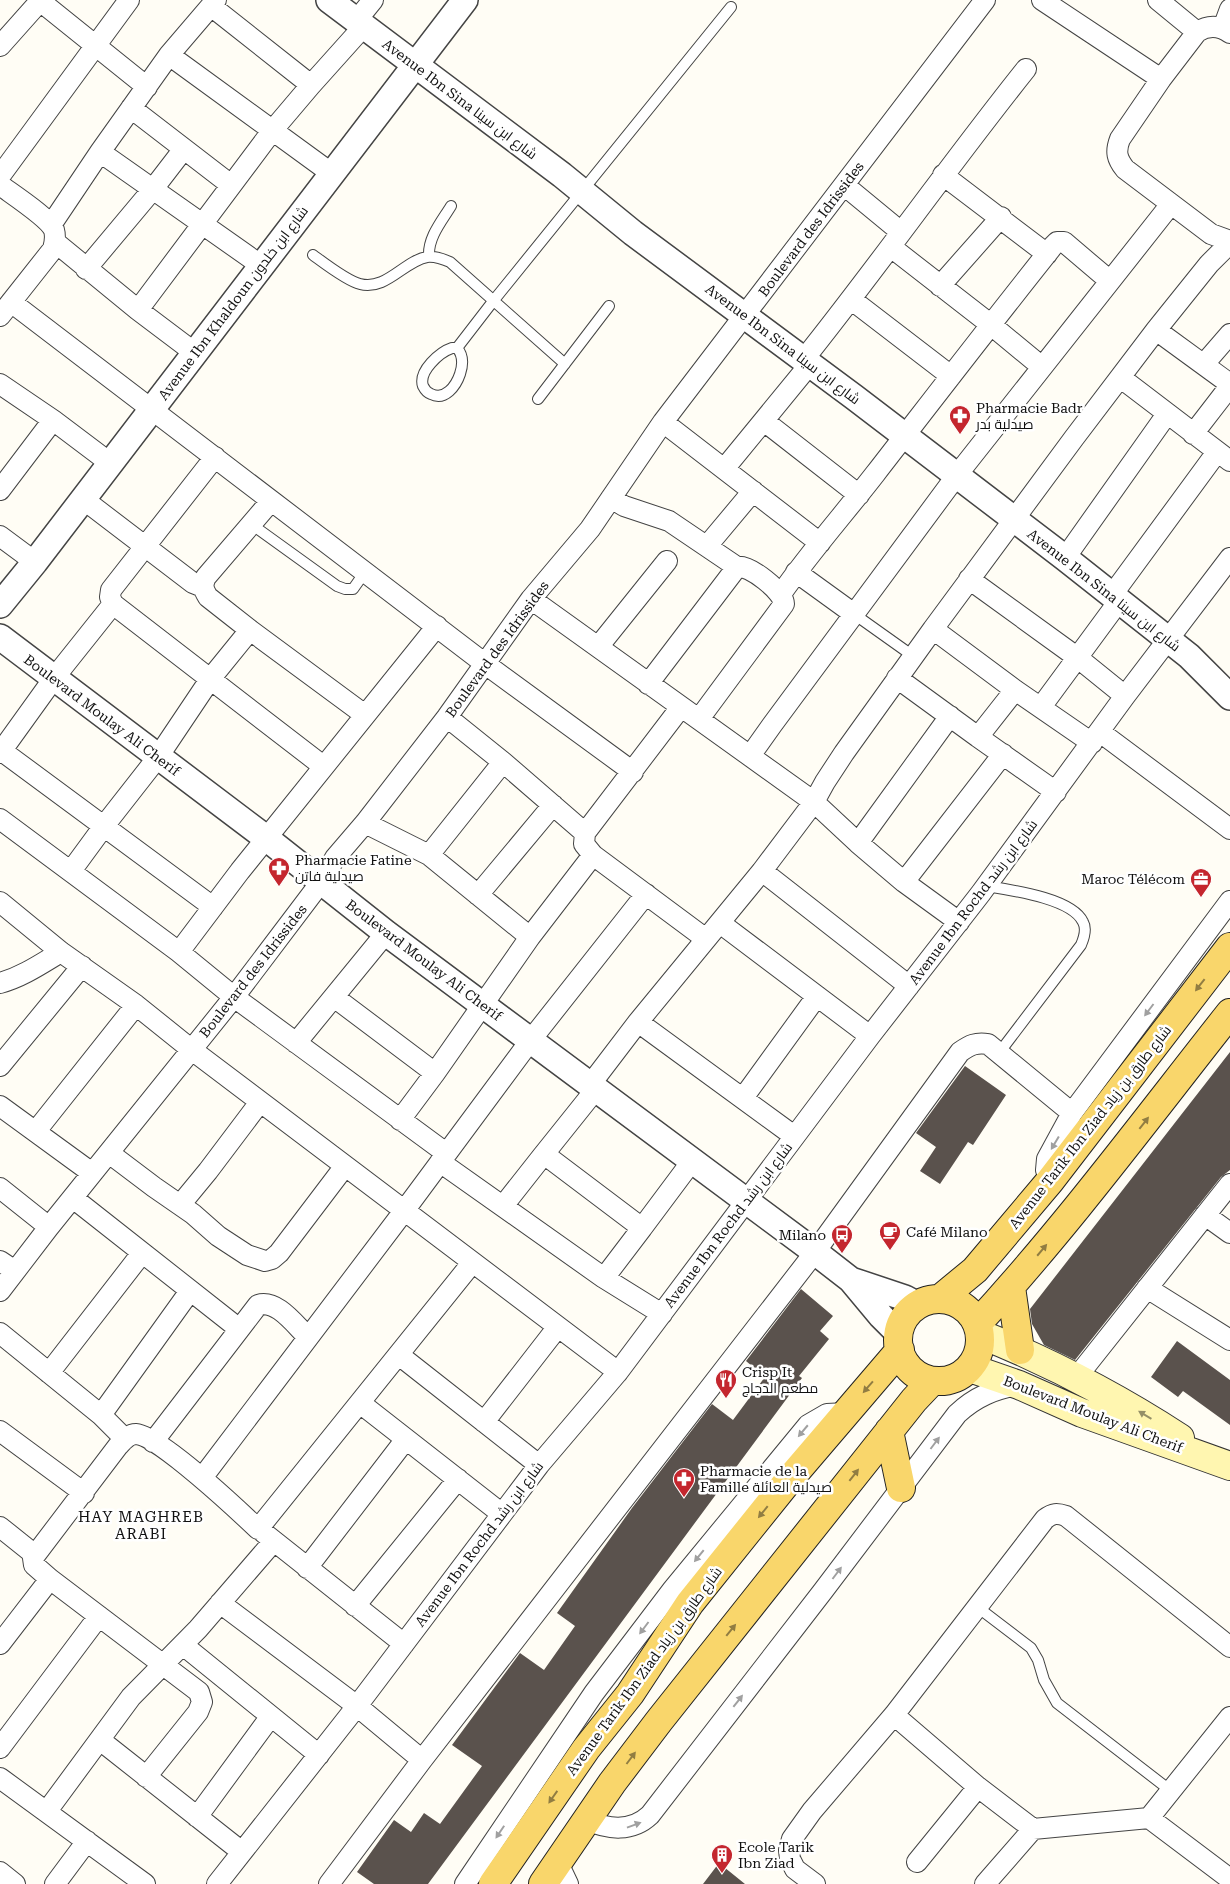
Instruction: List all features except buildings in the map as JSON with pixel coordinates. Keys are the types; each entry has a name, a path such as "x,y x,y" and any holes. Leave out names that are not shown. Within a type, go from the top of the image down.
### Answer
{"main road":[{"name":"Avenue Tarik Ibn Ziad شارع طارق بن زياد","path":"493,1884 586,1749 630,1694 681,1596 788,1481 846,1413 899,1342 905,1317 921,1300 975,1270 1050,1181 1230,946"},
{"path":"979,1329 1230,1013"},
{"path":"921,1300 975,1270"},
{"path":"1011,1287 1020,1350"},
{"path":"899,1342 901,1357 909,1369 932,1381 946,1380 959,1376 970,1368 977,1357 981,1344 979,1329 975,1318 966,1308 954,1301 921,1300"},
{"name":"Boulevard Moulay Ali Cherif","path":"979,1329 1144,1414 1223,1463"},
{"name":"Boulevard Moulay Ali Cherif","path":"970,1368 1020,1385 1082,1413 1223,1463"},
{"path":"556,1877 587,1820 612,1783 659,1721 914,1400 932,1381"},
{"path":"889,1432 901,1488"}],"street":[{"path":"0,176 129,0"},
{"name":"Avenue Ibn Sina شارع ابن سينا","path":"328,0 634,233 957,475 1169,640 1204,669 1230,697"},
{"path":"138,310 272,131 359,24 373,0"},
{"name":"Avenue Ibn Khaldoun شارع ابن خلدون","path":"0,606 465,0"},
{"name":"Boulevard des Idrissides","path":"0,1291 7,1266 49,1226 234,997 321,882 335,858 366,823 447,717 531,599 590,529 663,422 986,0"},
{"path":"1042,0 1161,79"},
{"path":"1158,0 1197,32"},
{"path":"0,46 40,1 147,87"},
{"path":"311,85 213,3 170,56 100,152 53,234 53,249 5,309 152,409 484,663 633,772"},
{"path":"504,1206 593,1087 638,1022 762,872 814,802 830,775 897,678 968,579 1074,438 1156,330 1230,242 1211,234 1125,170 1118,160 1116,150 1120,139 1161,79 1197,32 1208,27 1228,24"},
{"path":"170,56 331,173"},
{"path":"724,469 764,421 943,175 1026,69"},
{"path":"132,108 183,150 231,185"},
{"path":"86,269 183,150"},
{"path":"100,152 262,266"},
{"path":"943,175 1047,254"},
{"path":"0,185 53,234 86,269 195,353"},
{"path":"844,185 940,286 1042,367"},
{"path":"750,756 957,475 1171,204"},
{"path":"940,286 1001,218"},
{"path":"781,594 796,572 859,495 990,324 1057,242 1064,242 1110,281"},
{"path":"852,300 951,376"},
{"path":"1156,330 1230,385 1193,434"},
{"path":"1204,364 1230,334"},
{"path":"1041,707 1078,658 1115,598 1224,456 1121,378"},
{"path":"0,384 53,420 110,463"},
{"path":"1064,558 1167,414"},
{"path":"0,490 53,420"},
{"path":"764,421 859,495"},
{"path":"663,422 820,543"},
{"path":"215,457 111,590 110,597 113,604 323,766"},
{"path":"707,546 753,491"},
{"path":"611,498 624,506 669,521 737,567 746,567 781,594 784,599 782,608 699,719"},
{"path":"83,499 203,587 208,597 365,715"},
{"path":"203,587 206,577 271,501"},
{"path":"0,536 35,562"},
{"name":"Avenue Ibn Rochd شارع ابن رشد","path":"217,1884 357,1706 539,1465 618,1372 870,1036 960,922 1125,696 1230,558"},
{"path":"598,647 667,561"},
{"path":"648,684 737,567"},
{"path":"796,572 854,614"},
{"path":"968,579 1078,658 1125,696"},
{"path":"531,599 814,802 904,882 960,922"},
{"path":"113,604 54,678 1,752 213,907"},
{"path":"179,952 266,838 436,626"},
{"path":"933,629 1015,690 1041,707 1096,737 1230,829"},
{"path":"71,871 158,757 211,678 250,630"},
{"name":"Boulevard Moulay Ali Cherif","path":"0,638 266,838 386,933 747,1200 851,1280 881,1316 899,1342"},
{"path":"897,678 1056,792"},
{"path":"978,737 1015,690"},
{"path":"681,707 585,833 584,844 593,855 706,939"},
{"path":"858,843 950,716"},
{"path":"447,717 503,762 585,833"},
{"path":"904,882 1003,754"},
{"path":"429,855 503,762"},
{"path":"478,895 553,805"},
{"path":"0,819 179,952 234,997 400,1120 504,1206 604,1278 662,1314"},
{"path":"366,823 429,855 530,938"},
{"path":"400,1120 530,938 593,855"},
{"path":"762,872 909,986"},
{"path":"202,1478 404,1211 530,1040 646,894"},
{"path":"1050,1181 1046,1170 1047,1159 1072,1113 1230,901"},
{"path":"0,902 61,952 136,1005 260,1102 557,1328 618,1372"},
{"path":"720,923 870,1036"},
{"path":"296,1043 386,933"},
{"path":"0,983 12,980 34,969 61,952"},
{"path":"0,1066 82,966"},
{"path":"742,1098 817,996"},
{"path":"334,997 435,1073"},
{"path":"36,1131 136,1005"},
{"path":"638,1022 794,1136"},
{"path":"329,1884 422,1760 815,1252 960,1052 969,1046 979,1043 988,1044 1072,1113"},
{"path":"180,1204 208,1171 260,1102"},
{"path":"0,1106 92,1173"},
{"path":"109,1153 180,1204 234,1247 247,1255 265,1261 279,1253 345,1166"},
{"path":"544,1154 642,1228"},
{"path":"604,1278 692,1161"},
{"path":"1076,1378 1230,1184"},
{"path":"0,1188 49,1226"},
{"path":"72,1198 238,1328"},
{"path":"1205,1215 1230,1233"},
{"path":"49,1373 142,1253"},
{"path":"47,1811 131,1697 183,1645 220,1602 360,1403 472,1263"},
{"name":"Boulevard Moulay Ali Cherif","path":"851,1280 921,1300"},
{"path":"1147,1288 1230,1340"},
{"path":"101,1415 190,1291"},
{"path":"153,1442 238,1328 258,1305 269,1304 276,1307 308,1337"},
{"path":"484,1422 557,1328"},
{"path":"0,1333 101,1415 125,1439"},
{"path":"399,1355 539,1465"},
{"path":"587,1820 609,1828 620,1828 638,1824 650,1815 957,1414 965,1406 989,1392 1020,1385"},
{"path":"360,1403 502,1514"},
{"path":"0,1431 84,1492"},
{"path":"146,1777 198,1712 202,1702 199,1692 50,1578 34,1565 33,1558 125,1439 131,1435 138,1434 153,1442 202,1478 266,1535 404,1644"},
{"path":"307,1568 406,1439"},
{"path":"355,1606 458,1479"},
{"path":"815,1884 795,1869 790,1859 789,1850 792,1839 818,1804 894,1715 976,1606 1045,1519 1056,1513 1066,1516 1230,1647"},
{"path":"3,1536 35,1555"},
{"path":"0,1644 50,1578"},
{"path":"465,1884 594,1694 681,1596"},
{"path":"220,1602 357,1706 422,1760"},
{"path":"0,1748 99,1616"},
{"path":"183,1645 319,1755"},
{"path":"894,1715 978,1787 1033,1829 1149,1818 1230,1879"},
{"path":"197,1817 271,1716"},
{"path":"1149,1818 1230,1717"},
{"path":"100,1740 242,1852"},
{"path":"0,1778 146,1884"},
{"path":"917,1862 978,1787"},
{"path":"985,1884 1033,1829"},
{"path":"55,1884 87,1841"},
{"path":"0,1872 15,1884"}],"lane":[{"path":"458,348 581,191 731,7"},
{"path":"429,256 432,237 451,206"},
{"path":"313,255 359,284 369,285 389,278 420,259 429,256 450,262 565,364"},
{"path":"538,399 609,306"},
{"path":"458,348 462,359 460,374 455,384 443,396 434,396 427,392 423,385 423,378 433,360 446,350 458,348"},
{"path":"251,524 336,586 345,589 353,588 365,572"},
{"path":"854,614 913,656"},
{"path":"986,886 1042,896 1060,904 1080,917 1085,924 1085,935 1082,945 998,1053"},
{"path":"976,1606 1031,1648 1038,1660 1044,1680 1057,1703 1171,1791"}],"place":[{"name":"Pharmacie Badr صيدلية بدر","path":"960,435"},
{"name":"Pharmacie Fatine صيدلية فاتن","path":"279,887"},
{"name":"Maroc Télécom","path":"1201,898"},
{"name":"Café Milano","path":"890,1251"},
{"name":"Milano","path":"842,1254"},
{"name":"Crisp It مطعم الدجاج","path":"726,1399"},
{"name":"Pharmacie de la Famille صيدلية العائلة","path":"684,1498"},
{"name":"Ecole Tarik Ibn Ziad","path":"722,1874"}],"district":[{"name":"HAY MAGHREB ARABI","path":"141,1526"}]}
